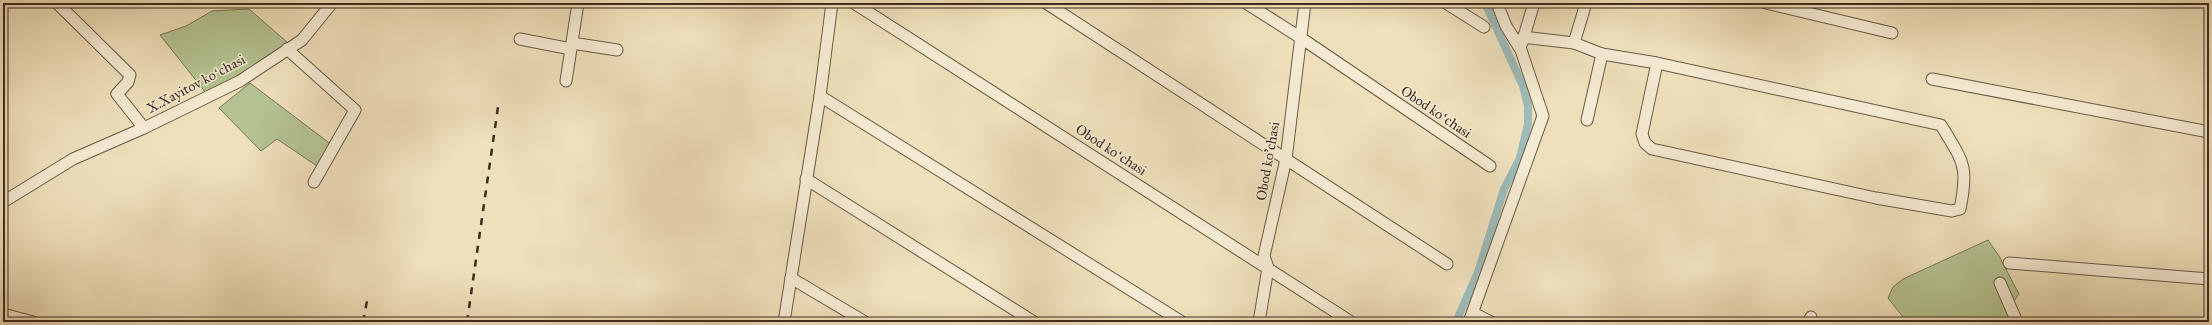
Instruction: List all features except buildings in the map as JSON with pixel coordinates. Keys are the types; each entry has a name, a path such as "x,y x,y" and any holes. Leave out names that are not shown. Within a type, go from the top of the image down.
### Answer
{"street":[{"name":"X.Xayitov koʻchasi","path":"57,3 130,76 128,82 116,94 144,128"},
{"name":"X.Xayitov koʻchasi","path":"3,202 73,159 144,128 240,81 302,40 332,3"},
{"path":"566,81 578,3"},
{"path":"784,322 820,96 832,3"},
{"name":"Obod koʻchasi","path":"854,3 1351,322"},
{"path":"1046,3 1447,264"},
{"name":"Obod koʻchasi","path":"1246,3 1301,38 1490,166"},
{"name":"Obod ko'chasi","path":"1259,322 1268,268 1264,256 1286,159 1305,3"},
{"path":"1446,3 1484,27"},
{"path":"1491,322 1471,317 1543,116 1521,50 1506,26 1497,3"},
{"path":"1521,50 1523,37 1534,3"},
{"path":"1574,43 1586,3"},
{"path":"1766,3 1892,33"},
{"path":"1523,37 1574,43 1602,54 1657,63 1941,125 1963,164 1965,182 1960,209 1952,211 1876,198 1652,149 1645,143 1642,134 1657,63"},
{"path":"520,39 617,50"},
{"path":"287,49 355,110 314,182"},
{"path":"1587,120 1602,54"},
{"path":"1932,79 2209,132"},
{"path":"820,96 1182,322"},
{"path":"806,179 1034,322"},
{"path":"2009,263 2209,279"},
{"path":"791,278 865,322"},
{"path":"2000,283 2017,322"},
{"path":"3,314 32,322"}],"green space":[{"path":"249,9 288,43 235,80 206,93 160,35 186,26 212,11"},
{"path":"250,83 332,145 320,168 277,139 261,151 219,108"},
{"path":"1988,240 1999,256 2019,294 2014,301 2023,322 1907,322 1888,298 1893,287 1903,279"}],"waterway":[{"path":"1456,322 1478,272 1504,189 1520,158 1528,124 1528,106 1523,86 1485,3"}],"railway":[{"path":"467,322 498,107"},
{"path":"363,322 367,301"}]}
